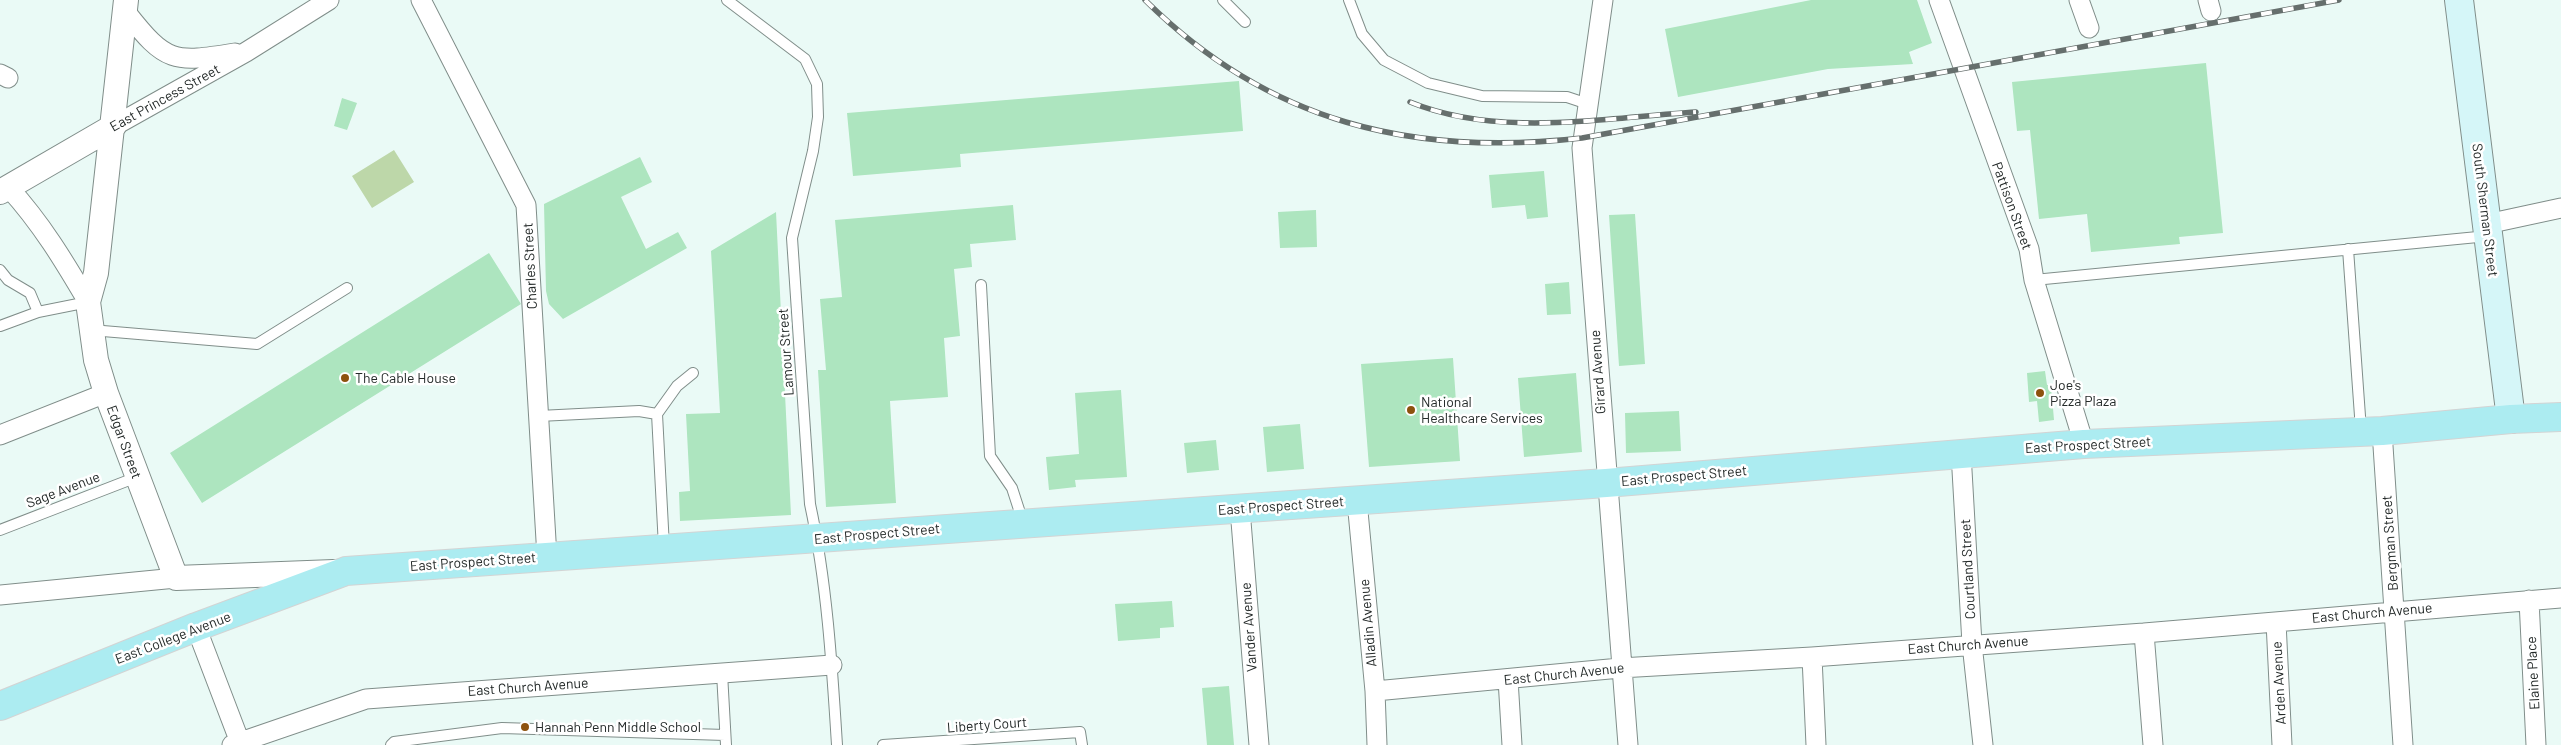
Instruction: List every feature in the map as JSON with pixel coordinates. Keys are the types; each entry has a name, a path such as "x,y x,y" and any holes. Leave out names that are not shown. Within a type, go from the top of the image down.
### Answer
{"main road":[{"name":"South Sherman Street","path":"2459,0 2511,419"},
{"name":"East Prospect Street","path":"346,571 818,539 1023,522 1240,509 1606,483 2084,444 2372,432 2511,419 2561,418"},
{"name":"East College Avenue","path":"0,706 196,627 346,571"}],"street":[{"name":"East Princess Street","path":"5,190 246,52 329,0"},
{"name":"Charles Street","path":"421,0 526,206 547,557"},
{"name":"Girard Avenue","path":"1603,0 1582,148 1620,668 1628,745"},
{"name":"Pattison Street","path":"1938,0 2029,249 2034,280 2084,444"},
{"path":"2079,0 2089,28"},
{"path":"126,6 158,48 176,58 196,59 246,52"},
{"name":"Edgar Street","path":"88,302 96,273 126,6"},
{"name":"Edgar Street","path":"5,190 30,211 55,245 88,302 96,360 106,393 176,578"},
{"path":"2488,230 2561,208"},
{"path":"0,435 106,393"},
{"name":"Bergman Street","path":"2372,432 2394,610 2403,745"},
{"name":"Courtland Street","path":"1961,453 1972,644 1983,745"},
{"name":"Alladin Avenue","path":"1357,500 1375,691 1377,745"},
{"name":"Vander Avenue","path":"1240,509 1258,745"},
{"name":"East Prospect Street","path":"0,595 176,578 346,571"},
{"name":"East Church Avenue","path":"1375,691 1620,668 1812,657 2144,633 2394,610 2561,598"},
{"name":"Elaine Place","path":"2529,600 2536,745"},
{"name":"Arden Avenue","path":"2276,622 2282,745"},
{"path":"196,627 238,744"},
{"path":"2144,633 2153,745"},
{"path":"1812,657 1816,745"},
{"name":"East Church Avenue","path":"238,744 366,699 832,665"},
{"path":"1508,679 1512,745"}],"lane":[{"name":"Lamour Street","path":"727,0 805,59 817,84 818,118 813,151 792,238 810,504 818,539 832,665 837,745"},
{"path":"1223,0 1245,22"},
{"path":"1349,0 1362,34 1384,60 1428,83 1482,96 1567,97 1588,104"},
{"path":"2034,280 2348,250 2488,230"},
{"path":"2348,250 2372,432"},
{"path":"0,270 8,280 30,293 38,312"},
{"path":"981,285 990,456 1012,488 1023,522"},
{"path":"92,330 257,344 348,288"},
{"path":"0,326 38,312 88,302"},
{"path":"664,550 657,414 672,391 693,373"},
{"path":"539,416 639,411 657,414"},
{"name":"Sage Avenue","path":"0,530 137,477"},
{"path":"391,745 394,742 502,728 725,740 722,673"},
{"name":"Liberty Court","path":"883,745 944,744 1080,732 1082,745"}],"green space":[{"path":"394,150 414,182 372,208 352,176"}],"building":[{"path":"1811,0 1917,0 1932,43 1909,52 1913,64 1828,69 1678,97 1665,29"},
{"path":"2206,63 2223,233 2179,237 2180,244 2091,252 2087,214 2039,219 2030,130 2017,131 2012,82"},
{"path":"1239,81 1243,131 960,154 961,167 853,176 847,113"},
{"path":"342,98 357,103 347,130 334,126"},
{"path":"640,157 652,182 621,197 646,249 678,232 687,248 563,319 549,304 546,291 544,204"},
{"path":"1544,171 1548,217 1527,219 1525,205 1492,208 1489,175"},
{"path":"1013,205 1016,240 970,244 972,267 954,269 960,336 944,338 948,397 890,401 896,503 826,507 818,370 826,370 820,299 842,297 835,220"},
{"path":"1316,210 1317,247 1280,248 1278,212"},
{"path":"776,212 791,515 680,521 679,492 690,491 686,414 720,413 711,251"},
{"path":"1635,214 1645,364 1619,366 1609,215"},
{"name":"The Cable House","path":"489,253 521,304 202,503 170,453"},
{"path":"1569,282 1571,314 1547,315 1545,284"},
{"name":"National Healthcare Services","path":"1453,358 1460,461 1369,467 1361,364"},
{"name":"Joe's Pizza Plaza","path":"2045,371 2047,385 2051,385 2054,420 2039,422 2037,401 2029,402 2027,373"},
{"path":"1576,373 1582,452 1524,457 1518,378"},
{"path":"1121,390 1127,477 1075,480 1076,487 1049,490 1046,457 1079,454 1075,393"},
{"path":"1679,411 1681,451 1626,453 1625,413"},
{"path":"1300,424 1304,469 1267,472 1263,427"},
{"path":"1216,440 1219,470 1187,473 1184,443"},
{"path":"1172,601 1174,627 1160,628 1160,638 1118,641 1115,604"},
{"path":"1229,686 1234,745 1207,745 1202,688"}],"railway":[{"path":"1145,0 1192,42 1242,76 1293,103 1347,122 1402,135 1460,142 1520,143 1582,138 2339,0"},
{"path":"1410,102 1444,113 1479,120 1514,123 1587,121 1696,112"}],"place":[{"name":"The Cable House","path":"345,378"},
{"name":"Joe's Pizza Plaza","path":"2040,393"},
{"name":"National Healthcare Services","path":"1411,410"},
{"name":"Hannah Penn Middle School","path":"525,727"}]}
